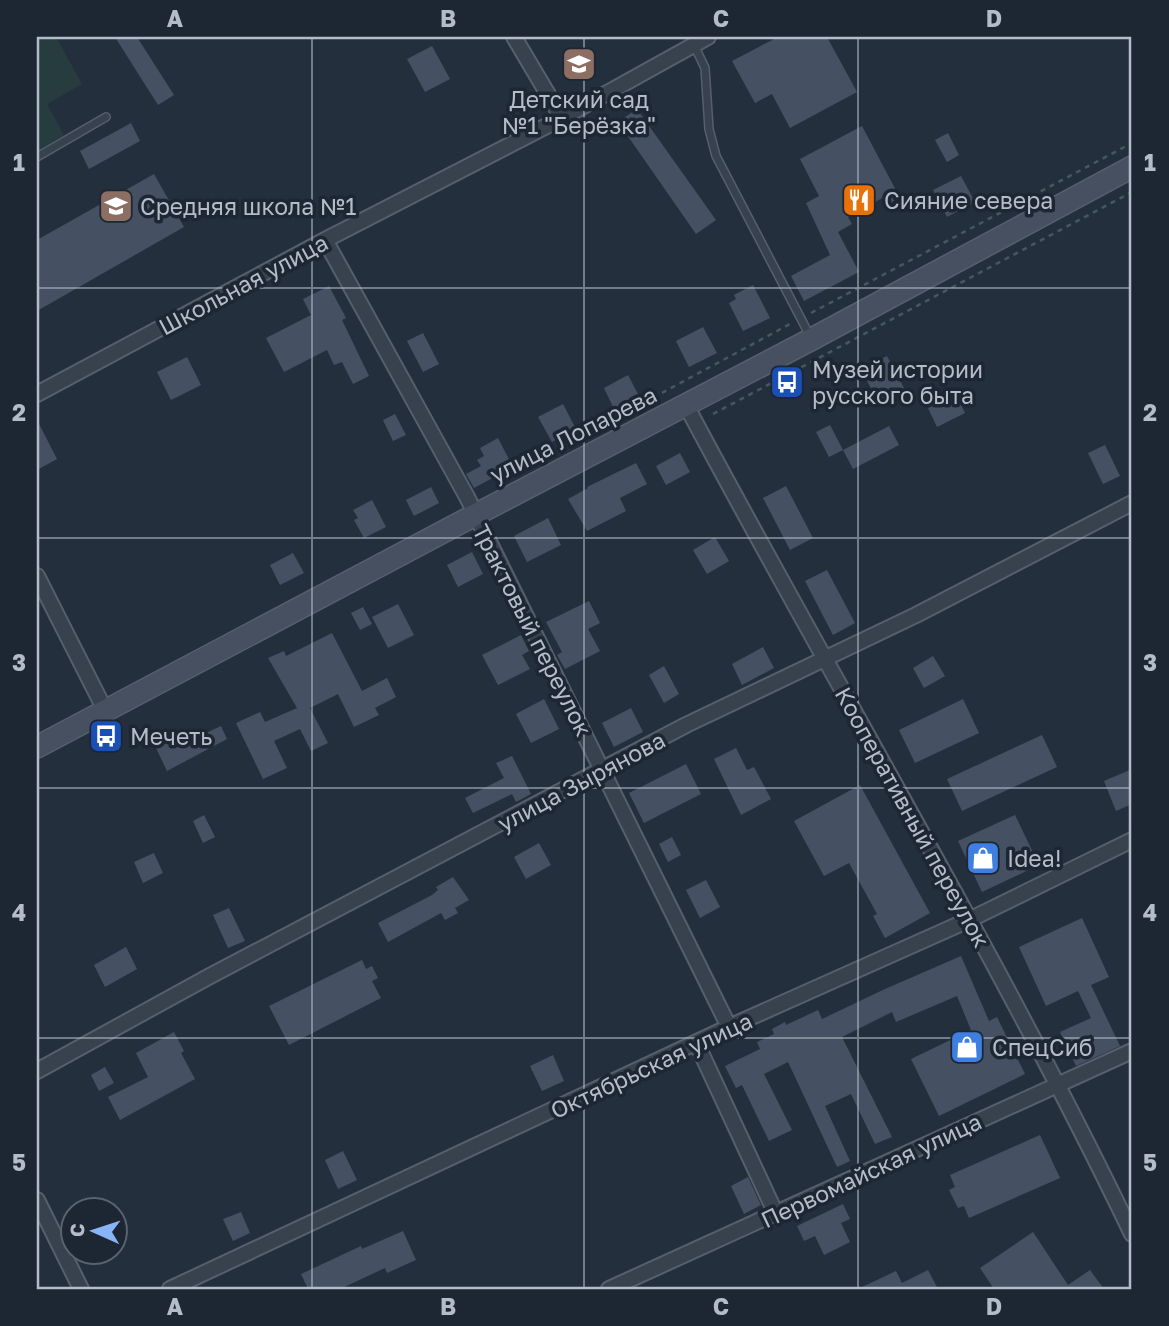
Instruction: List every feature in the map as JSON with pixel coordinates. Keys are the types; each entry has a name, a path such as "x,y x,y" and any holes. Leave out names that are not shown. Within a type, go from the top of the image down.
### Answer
{"main road":[{"name":"улица Лопарева","path":"37,747 475,514 812,339 1132,167"}],"street":[{"path":"514,37 562,118"},
{"name":"Школьная улица","path":"37,394 325,240 562,118 708,37"},
{"name":"Трактовый переулок","path":"325,240 475,514 729,1027"},
{"name":"Кооперативный переулок","path":"686,405 824,659 971,919 1058,1084 1132,1234"},
{"name":"улица Зырянова","path":"37,1071 686,725 916,615 1132,503"},
{"path":"37,576 107,712"},
{"name":"Октябрьская улица","path":"170,1289 729,1027 971,919 1132,840"},
{"path":"697,1044 776,1214"},
{"name":"Первомайская улица","path":"609,1289 1132,1051"},
{"path":"37,1200 81,1289"}],"lane":[{"path":"693,45 705,68 709,130 716,156 812,339"},
{"path":"37,157 106,117"}],"path":[{"path":"721,410 1132,192"}],"green space":[{"path":"56,37 82,84 47,104 64,135 37,151 37,39"}],"building":[{"path":"115,37 137,37 174,95 158,105"},
{"path":"778,37 827,37 857,92 790,128 772,94 755,103 732,61"},
{"path":"432,46 450,79 425,92 407,59"},
{"path":"637,109 716,220 696,234 618,122"},
{"path":"131,123 140,141 89,169 80,151"},
{"path":"862,126 900,198 888,204 884,197 848,217 852,224 838,232 859,272 804,301 791,276 830,255 806,203 819,196 800,159"},
{"path":"948,133 959,155 947,162 935,140"},
{"path":"154,174 184,227 37,311 37,240"},
{"path":"961,176 975,202 947,217 933,190"},
{"path":"753,285 770,318 743,331 729,303 736,299 734,295"},
{"path":"329,286 346,318 342,320 369,376 353,384 342,362 334,365 327,350 284,372 266,338 311,315 303,299"},
{"path":"703,327 717,353 689,367 676,341"},
{"path":"423,333 439,364 423,372 407,341"},
{"path":"887,356 905,390 879,404 861,369"},
{"path":"187,357 201,385 171,400 157,372"},
{"path":"628,375 639,396 614,409 604,388"},
{"path":"956,395 965,413 937,427 928,408"},
{"path":"563,404 576,429 552,442 538,417"},
{"path":"395,414 406,435 393,441 383,420"},
{"path":"37,420 57,459 37,470"},
{"path":"830,425 843,450 829,457 816,432"},
{"path":"889,426 899,445 853,469 843,450"},
{"path":"498,438 513,467 474,488 466,474 481,466 477,460 484,456 480,448"},
{"path":"1105,445 1120,476 1103,484 1088,453"},
{"path":"680,453 690,472 666,485 656,466"},
{"path":"636,463 647,484 620,498 626,511 587,531 568,499"},
{"path":"786,486 813,538 790,550 763,498"},
{"path":"431,487 439,503 414,516 406,500"},
{"path":"372,500 386,527 364,538 354,520 358,518 353,510"},
{"path":"548,518 561,545 527,562 514,536"},
{"path":"715,537 729,561 707,574 693,550"},
{"path":"472,552 483,574 458,587 447,565"},
{"path":"293,553 304,573 280,585 270,565"},
{"path":"827,570 855,623 833,635 805,581"},
{"path":"589,601 600,623 588,629 600,651 565,669 557,655 562,652 546,622"},
{"path":"398,604 414,635 388,648 372,617"},
{"path":"363,607 372,624 360,630 351,613"},
{"path":"332,633 362,691 387,678 396,697 375,708 379,715 354,727 338,694 310,708 328,743 311,751 300,729 274,741 287,768 263,779 236,723 260,712 265,722 297,708 268,658 284,651 286,656"},
{"path":"521,635 529,651 522,655 530,669 498,685 482,655"},
{"path":"763,647 774,668 742,685 732,664"},
{"path":"933,656 945,676 924,688 913,668"},
{"path":"664,666 679,694 664,703 649,675"},
{"path":"544,699 559,729 531,743 516,714"},
{"path":"963,699 979,733 915,763 899,730"},
{"path":"631,708 643,732 614,747 602,723"},
{"path":"221,726 227,739 167,771 156,748 183,735 187,742"},
{"path":"1042,735 1057,767 962,811 947,779"},
{"path":"736,748 747,770 754,767 771,799 741,815 714,759"},
{"path":"512,756 531,794 516,802 512,794 473,813 465,798 504,778 496,763"},
{"path":"686,764 701,794 644,823 629,793"},
{"path":"1132,769 1132,804 1116,811 1104,781"},
{"path":"860,785 930,913 885,938 873,916 877,914 849,863 824,876 794,821"},
{"path":"204,815 215,837 203,843 193,821"},
{"path":"1015,815 1039,865 982,892 958,841"},
{"path":"672,837 681,855 668,862 659,844"},
{"path":"539,843 551,865 526,879 514,857"},
{"path":"154,853 163,873 143,883 134,862"},
{"path":"453,877 469,900 455,908 458,913 445,920 441,913 388,942 378,923 432,895 438,890 436,887"},
{"path":"706,880 720,907 700,918 686,890"},
{"path":"229,908 245,941 228,948 213,915"},
{"path":"1082,918 1109,977 1091,985 1120,1046 1076,1066 1060,1032 1091,1018 1078,991 1046,1006 1019,947"},
{"path":"126,947 137,969 105,987 94,965"},
{"path":"961,956 989,1021 997,1017 1025,1074 939,1116 911,1059 971,1030 957,996 896,1022 892,1012 842,1037 892,1137 875,1144 851,1094 825,1106 850,1161 837,1167 788,1062 764,1074 792,1130 769,1141 742,1085 736,1088 725,1066 760,1049 757,1042 774,1034 772,1029 785,1022 786,1025 818,1010 822,1019"},
{"path":"362,960 366,969 372,966 378,978 372,981 381,998 289,1045 269,1006"},
{"path":"174,1032 184,1051 181,1053 195,1079 120,1120 108,1097 148,1077 136,1053"},
{"path":"553,1055 564,1081 542,1091 530,1066"},
{"path":"105,1067 114,1083 99,1091 91,1075"},
{"path":"1040,1135 1060,1178 969,1218 964,1206 958,1208 949,1190 955,1187 950,1175"},
{"path":"343,1151 357,1180 338,1189 325,1160"},
{"path":"748,1177 761,1205 744,1214 731,1186"},
{"path":"843,1204 850,1219 841,1223 850,1242 824,1255 815,1236 804,1241 797,1226"},
{"path":"241,1212 250,1233 233,1241 223,1219"},
{"path":"403,1231 416,1260 387,1273 385,1268 340,1289 308,1289 301,1274 361,1246 362,1249"},
{"path":"1033,1232 1068,1285 1090,1270 1104,1289 994,1289 980,1268"},
{"path":"928,1270 938,1289 858,1289 896,1271 902,1283"}],"place":[{"name":"Детский сад №1 \"Берёзка\"","path":"579,64"},
{"name":"Сияние севера","path":"859,200"},
{"name":"Средняя школа №1","path":"116,206"},
{"name":"Музей истории русского быта","path":"787,382"},
{"name":"Мечеть","path":"106,736"},
{"name":"Idea!","path":"983,858"},
{"name":"СпецСиб","path":"967,1047"}]}
